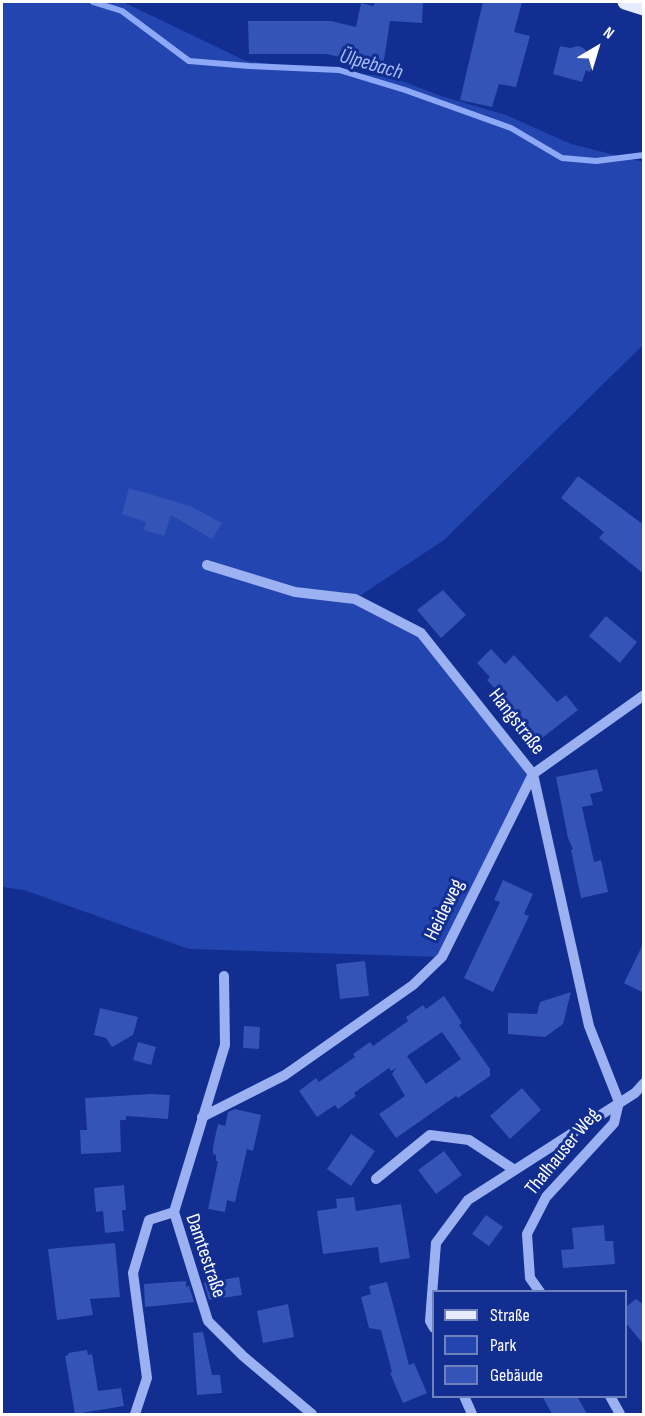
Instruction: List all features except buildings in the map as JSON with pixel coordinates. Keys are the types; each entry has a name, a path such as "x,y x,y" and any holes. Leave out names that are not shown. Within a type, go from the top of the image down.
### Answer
{"street":[{"name":"Hangstraße","path":"207,565 295,592 355,599 421,633 533,774 590,1026 619,1102"},
{"name":"Heideweg","path":"202,1117 285,1075 413,985 442,957 533,774 644,695"},
{"path":"174,1212 225,1045 224,976"},
{"path":"432,1290 436,1243 468,1200 513,1169 635,1093 644,1083"},
{"name":"Thalhauser Weg","path":"539,1290 530,1278 527,1234 546,1197 614,1123 619,1102"},
{"path":"376,1179 430,1135 469,1140 513,1169"},
{"name":"Damtestraße","path":"135,1414 147,1378 133,1274 149,1220 174,1212 208,1322 243,1356 312,1414"},
{"path":"432,1295 430,1321 432,1324"},
{"path":"465,1398 472,1414"},
{"path":"611,1398 620,1414"}],"green space":[{"path":"2,2 123,2 246,61 391,77 441,96 506,115 571,144 643,162 643,345 444,540 355,599 421,633 533,774 442,957 189,949 24,890 2,887"}],"waterway":[{"name":"Ülpebach","path":"93,2 122,11 189,61 339,70 405,90 511,128 562,158 596,161 644,155"}]}
